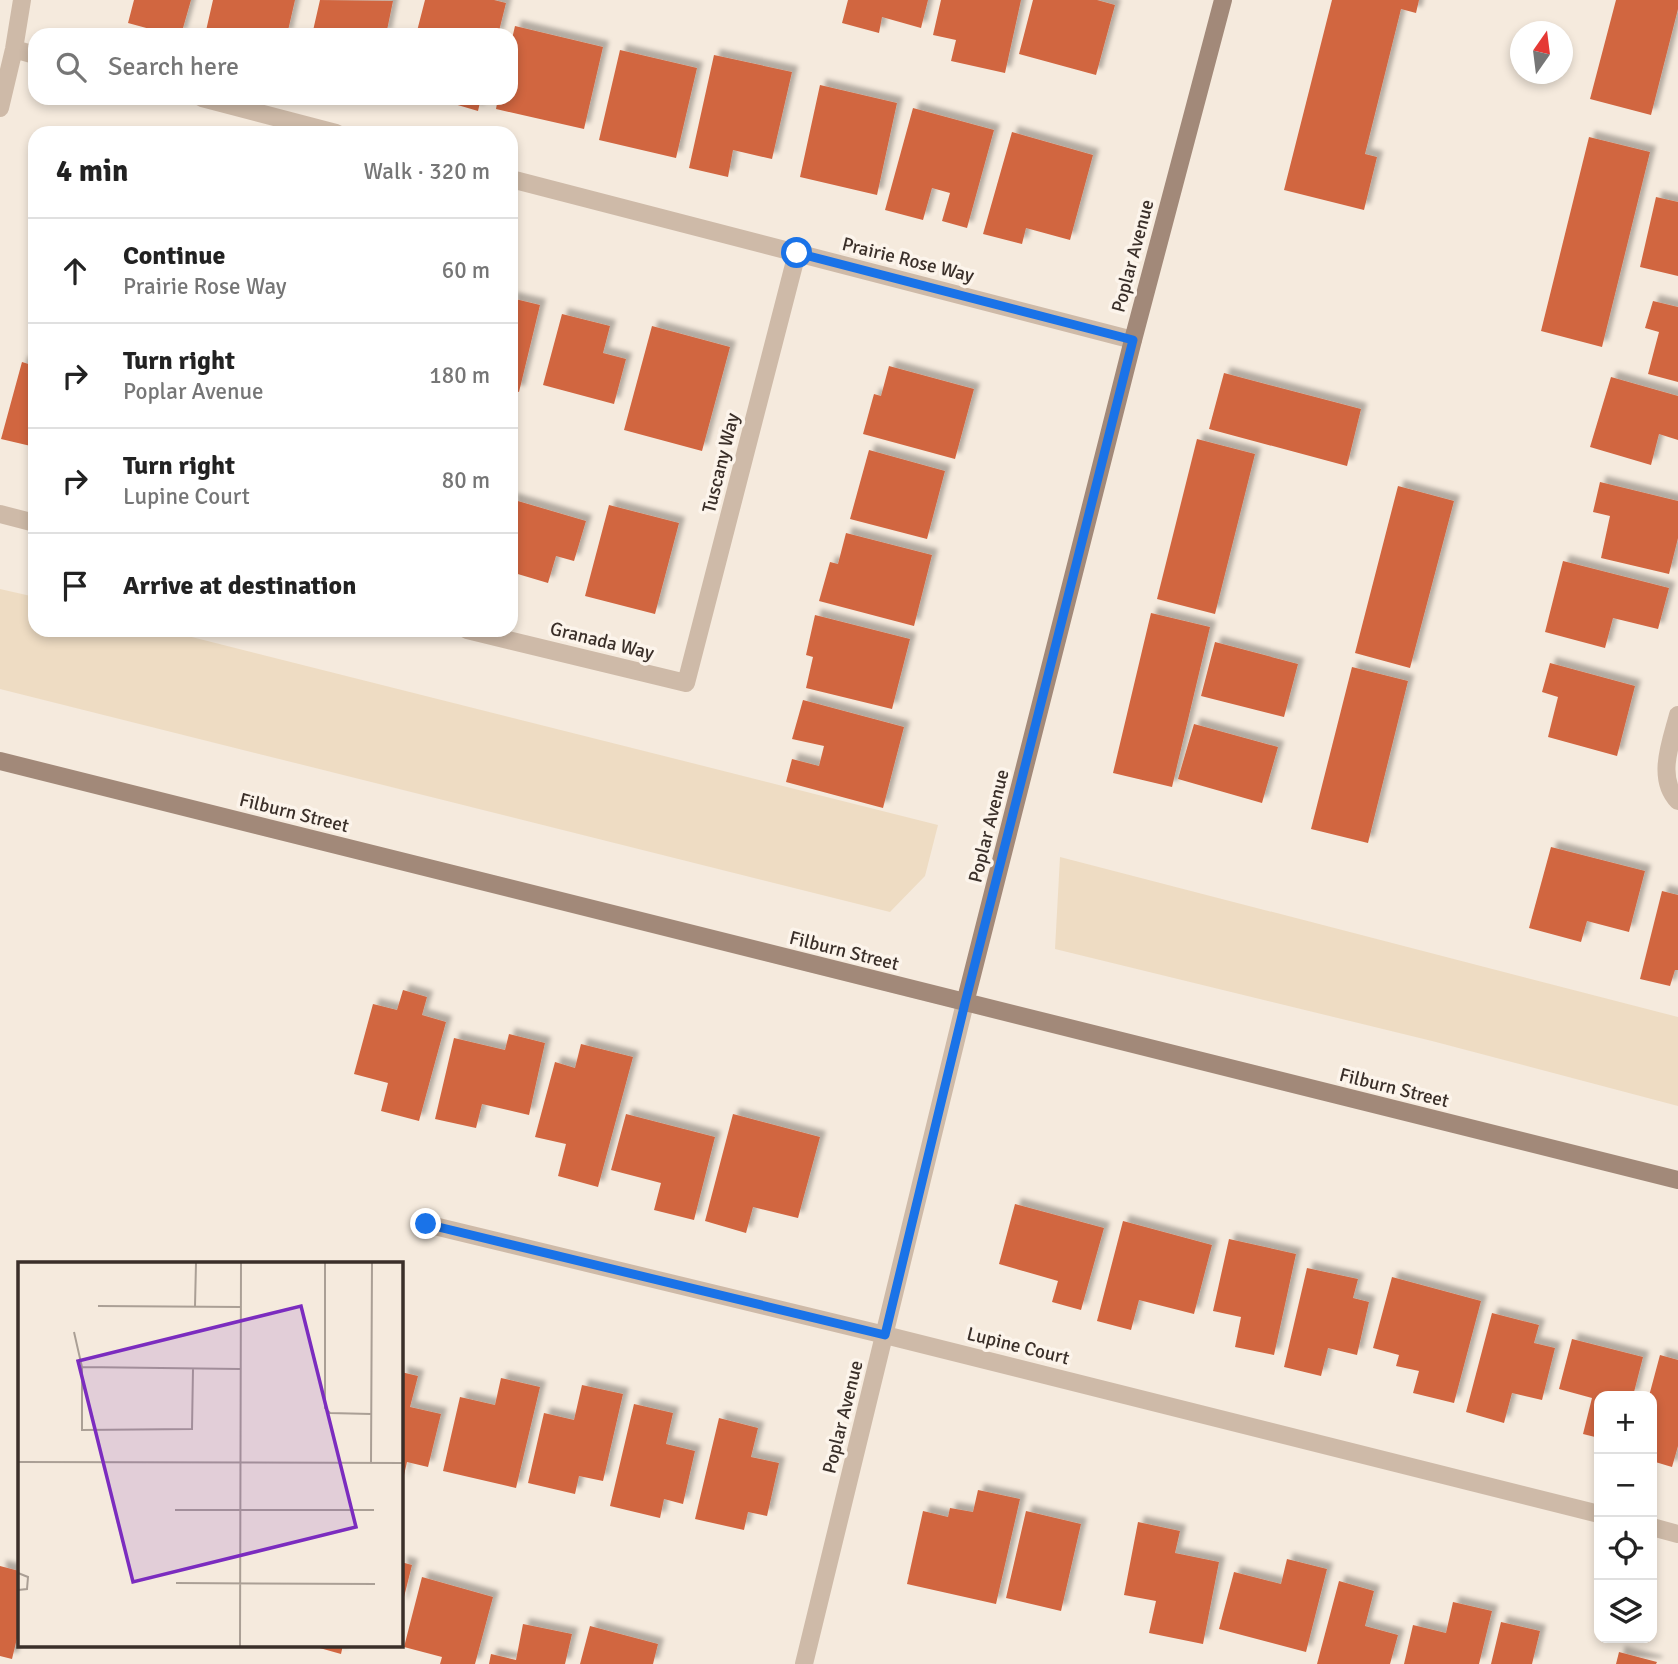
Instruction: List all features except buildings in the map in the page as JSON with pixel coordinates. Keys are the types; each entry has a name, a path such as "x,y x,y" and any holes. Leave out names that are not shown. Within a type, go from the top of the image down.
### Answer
{"street":[{"path":"0,108 22,0"},
{"name":"Poplar Avenue","path":"804,1664 965,1003 1133,340 1223,0"},
{"path":"14,49 28,52"},
{"path":"229,105 309,126"},
{"name":"Prairie Rose Way","path":"518,181 1133,340"},
{"name":"Tuscany Way","path":"686,683 797,253"},
{"path":"0,514 28,521"},
{"name":"Granada Way","path":"496,637 686,683"},
{"path":"1678,715 1666,763 1669,792 1678,801"},
{"name":"Filburn Street","path":"0,761 1678,1180"},
{"name":"Lupine Court","path":"426,1224 885,1335 1594,1513"},
{"path":"1657,1528 1678,1534"}],"shaded area":[{"path":"0,589 28,595 28,637 192,637 938,825 925,876 890,912 0,689"},
{"path":"1060,857 1678,1017 1678,1106 1432,1041 1055,949"}],"route":[{"path":"426,1224 885,1335 965,1003 1133,340 797,253"}]}
